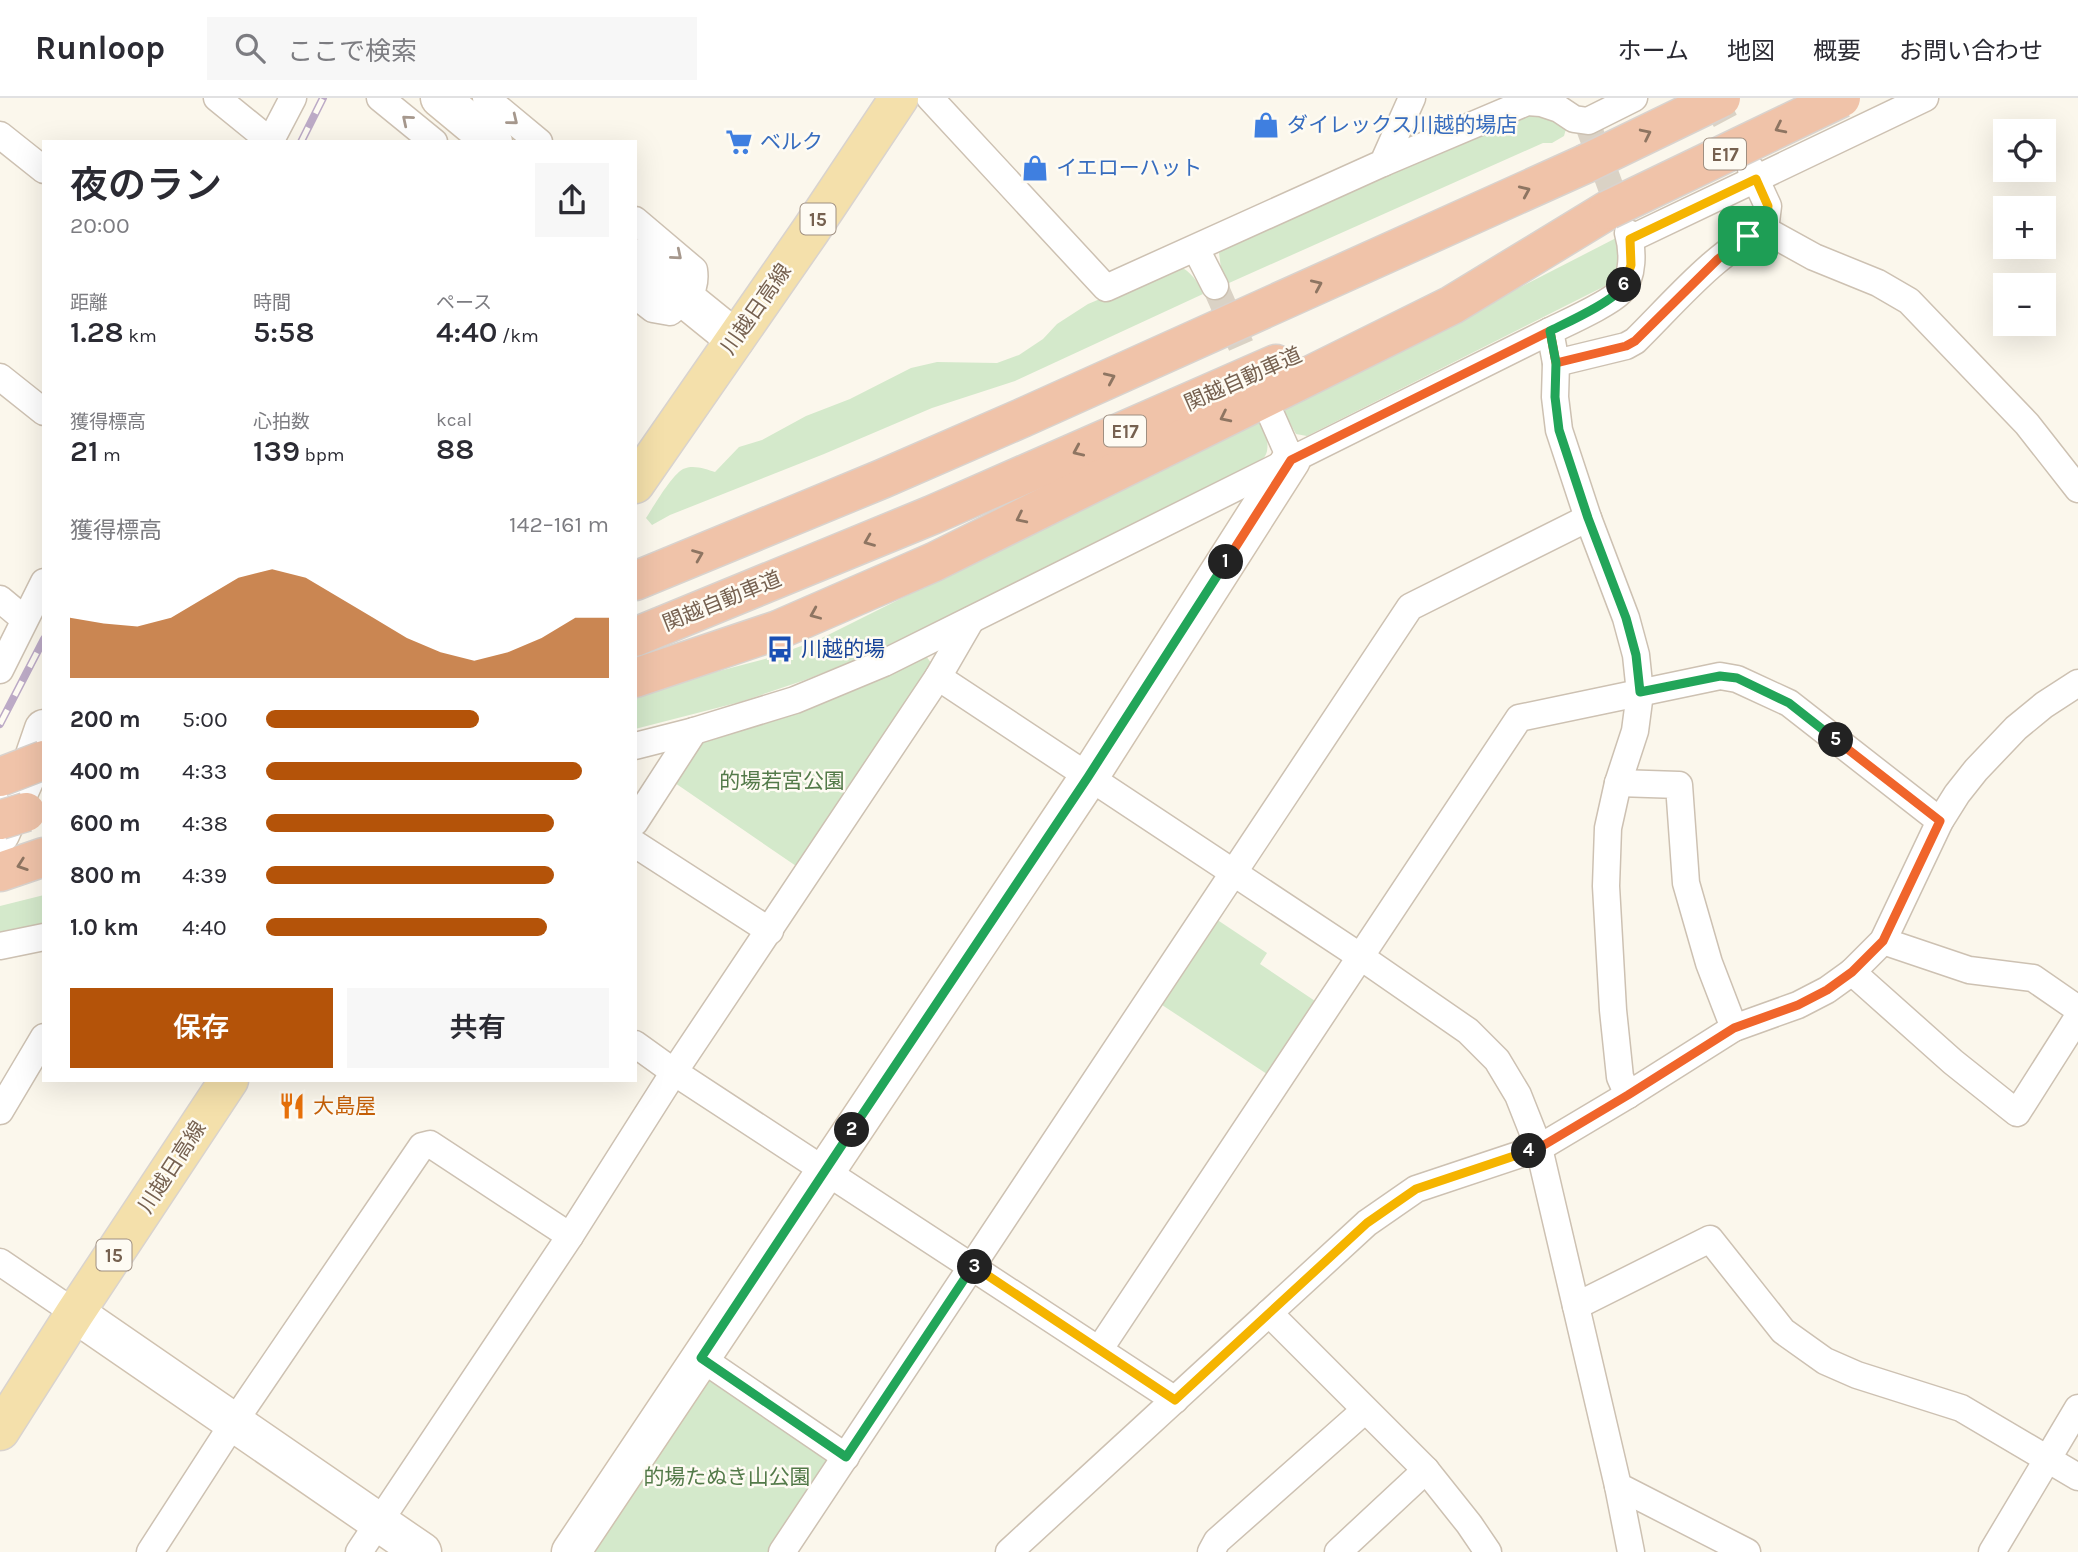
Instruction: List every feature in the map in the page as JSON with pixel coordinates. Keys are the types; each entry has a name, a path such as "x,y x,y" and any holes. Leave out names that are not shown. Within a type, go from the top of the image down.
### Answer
{"highway":[{"name":"E17","path":"637,580 1022,418 1586,128 1721,98"},
{"name":"関越自動車道","path":"637,636 932,515 1241,380 1622,227 1841,98"},
{"path":"637,677 778,630 933,562 1451,305 1622,227"},
{"path":"637,551 856,461 1022,418"},
{"path":"0,777 42,761"},
{"path":"0,872 42,858"}],"main road":[{"name":"川越日高線","path":"637,481 899,98"},
{"name":"川越日高線","path":"0,1431 228,1082"}],"street":[{"path":"217,98 269,140"},
{"path":"271,140 293,98"},
{"path":"380,98 431,140"},
{"path":"440,98 492,140"},
{"path":"486,98 538,140"},
{"path":"930,98 1105,288 1383,163 1527,102 1559,109 1586,128 1634,98"},
{"path":"1383,163 1412,98"},
{"path":"637,745 795,700 884,663 1550,331 1621,291 1628,279 1631,265 1622,227 1754,174 1925,98"},
{"path":"0,135 42,168"},
{"path":"1754,174 1768,206 1765,230"},
{"path":"637,222 694,270 696,280 686,300 670,312 653,309 637,297"},
{"path":"1556,363 1626,346 1635,341 1718,259 1748,236 1765,230 1815,257 1878,282 1909,301 2027,424 2078,489"},
{"path":"1196,248 1215,286"},
{"path":"637,260 735,339"},
{"path":"1550,331 1556,363 1555,397 1559,430 1588,518 1626,618 1636,655 1640,692 1635,731 1618,783 1608,828 1606,886 1620,1077 1628,1095"},
{"path":"0,377 42,410"},
{"path":"1272,416 1291,460"},
{"path":"571,1552 1088,777 1291,460"},
{"path":"782,1552 1410,607 1588,518"},
{"path":"0,670 42,586"},
{"path":"0,599 24,619"},
{"path":"369,1537 570,1236 674,1072 938,677 971,620"},
{"path":"1099,1350 1519,718 1720,676 1737,678 1789,703 1940,821"},
{"path":"938,677 1361,957 1468,1031 1497,1060 1518,1096 1539,1148 1631,1552"},
{"path":"1009,1552 1322,1262 1367,1223 1416,1189 1539,1148 1734,1028 1798,1005 1827,990 1852,972 1883,941 1940,821 1957,794 2016,728 2044,705 2078,683"},
{"path":"637,819 694,731"},
{"path":"18,818 42,735"},
{"path":"1618,783 1679,785 1686,883 1709,963 1734,1028"},
{"path":"637,845 770,931"},
{"path":"0,946 42,937"},
{"path":"1883,941 1969,970 2033,978 2078,1009"},
{"path":"1852,972 1953,1062 2017,1113 2078,1017"},
{"path":"0,1111 42,1040"},
{"path":"637,1045 1175,1400"},
{"path":"150,1552 234,1422 422,1146 430,1144 570,1236"},
{"path":"1576,1306 1710,1239 1783,1331 1803,1347 1838,1368 1961,1408 2078,1477"},
{"path":"0,1262 234,1422 369,1537 422,1552"},
{"path":"1269,1313 1426,1470 1488,1552"},
{"path":"701,1358 846,1457"},
{"path":"1992,1552 2078,1408"},
{"path":"1211,1552 1217,1541 1365,1410"},
{"path":"1338,1552 1426,1470"},
{"path":"1618,1486 1747,1552"}],"green space":[{"path":"1535,108 1566,129 1564,136 1229,283 1222,276 1219,253 1225,246"},
{"path":"1618,237 1617,274 1609,284 1307,436 1296,434 1291,425 1267,437 1265,457 1248,468 866,656 740,702 637,728 637,692 765,659 818,640"},
{"path":"1179,266 1194,277 1203,294 1015,381 932,408 670,515 652,525 646,518 668,484 683,469 695,467 715,472 739,447 762,440 806,416 850,399 911,368 937,362 997,363 1019,355 1043,339 1057,324 1088,304"},
{"name":"的場若宮公園","path":"926,656 934,667 799,868 675,783 703,741 711,735 796,714"},
{"path":"42,896 42,927 0,934 0,906"},
{"path":"1216,919 1267,953 1260,964 1318,1003 1270,1076 1159,1003"},
{"name":"的場たぬき山公園","path":"702,1376 713,1376 832,1462 771,1552 585,1552"}],"tunnel":[{"path":"1713,98 1747,161"},
{"path":"1589,128 1622,218"},
{"path":"1215,286 1260,389"}],"railway":[{"path":"302,140 323,98"},
{"path":"0,724 42,643"}],"place":[{"name":"ダイレックス川越的場店","path":"1266,125"},
{"name":"ベルク","path":"739,142"},
{"name":"イエローハット","path":"1035,168"},
{"name":"川越的場","path":"780,649"},
{"name":"大島屋","path":"292,1106"}],"route":[{"path":"1748,236 1718,259 1635,341 1626,346 1556,363 1550,331 1291,460 1088,777 701,1358 846,1457 973,1266 1175,1400 1322,1262 1367,1223 1416,1189 1539,1148 1734,1028 1798,1005 1827,990 1852,972 1883,941 1940,821 1789,703 1737,678 1720,676 1640,692 1636,655 1626,618 1570,468 1559,430 1555,397 1556,363 1550,331 1621,291 1628,279 1631,265 1630,239 1756,179 1768,206 1765,230 1748,236"}]}
